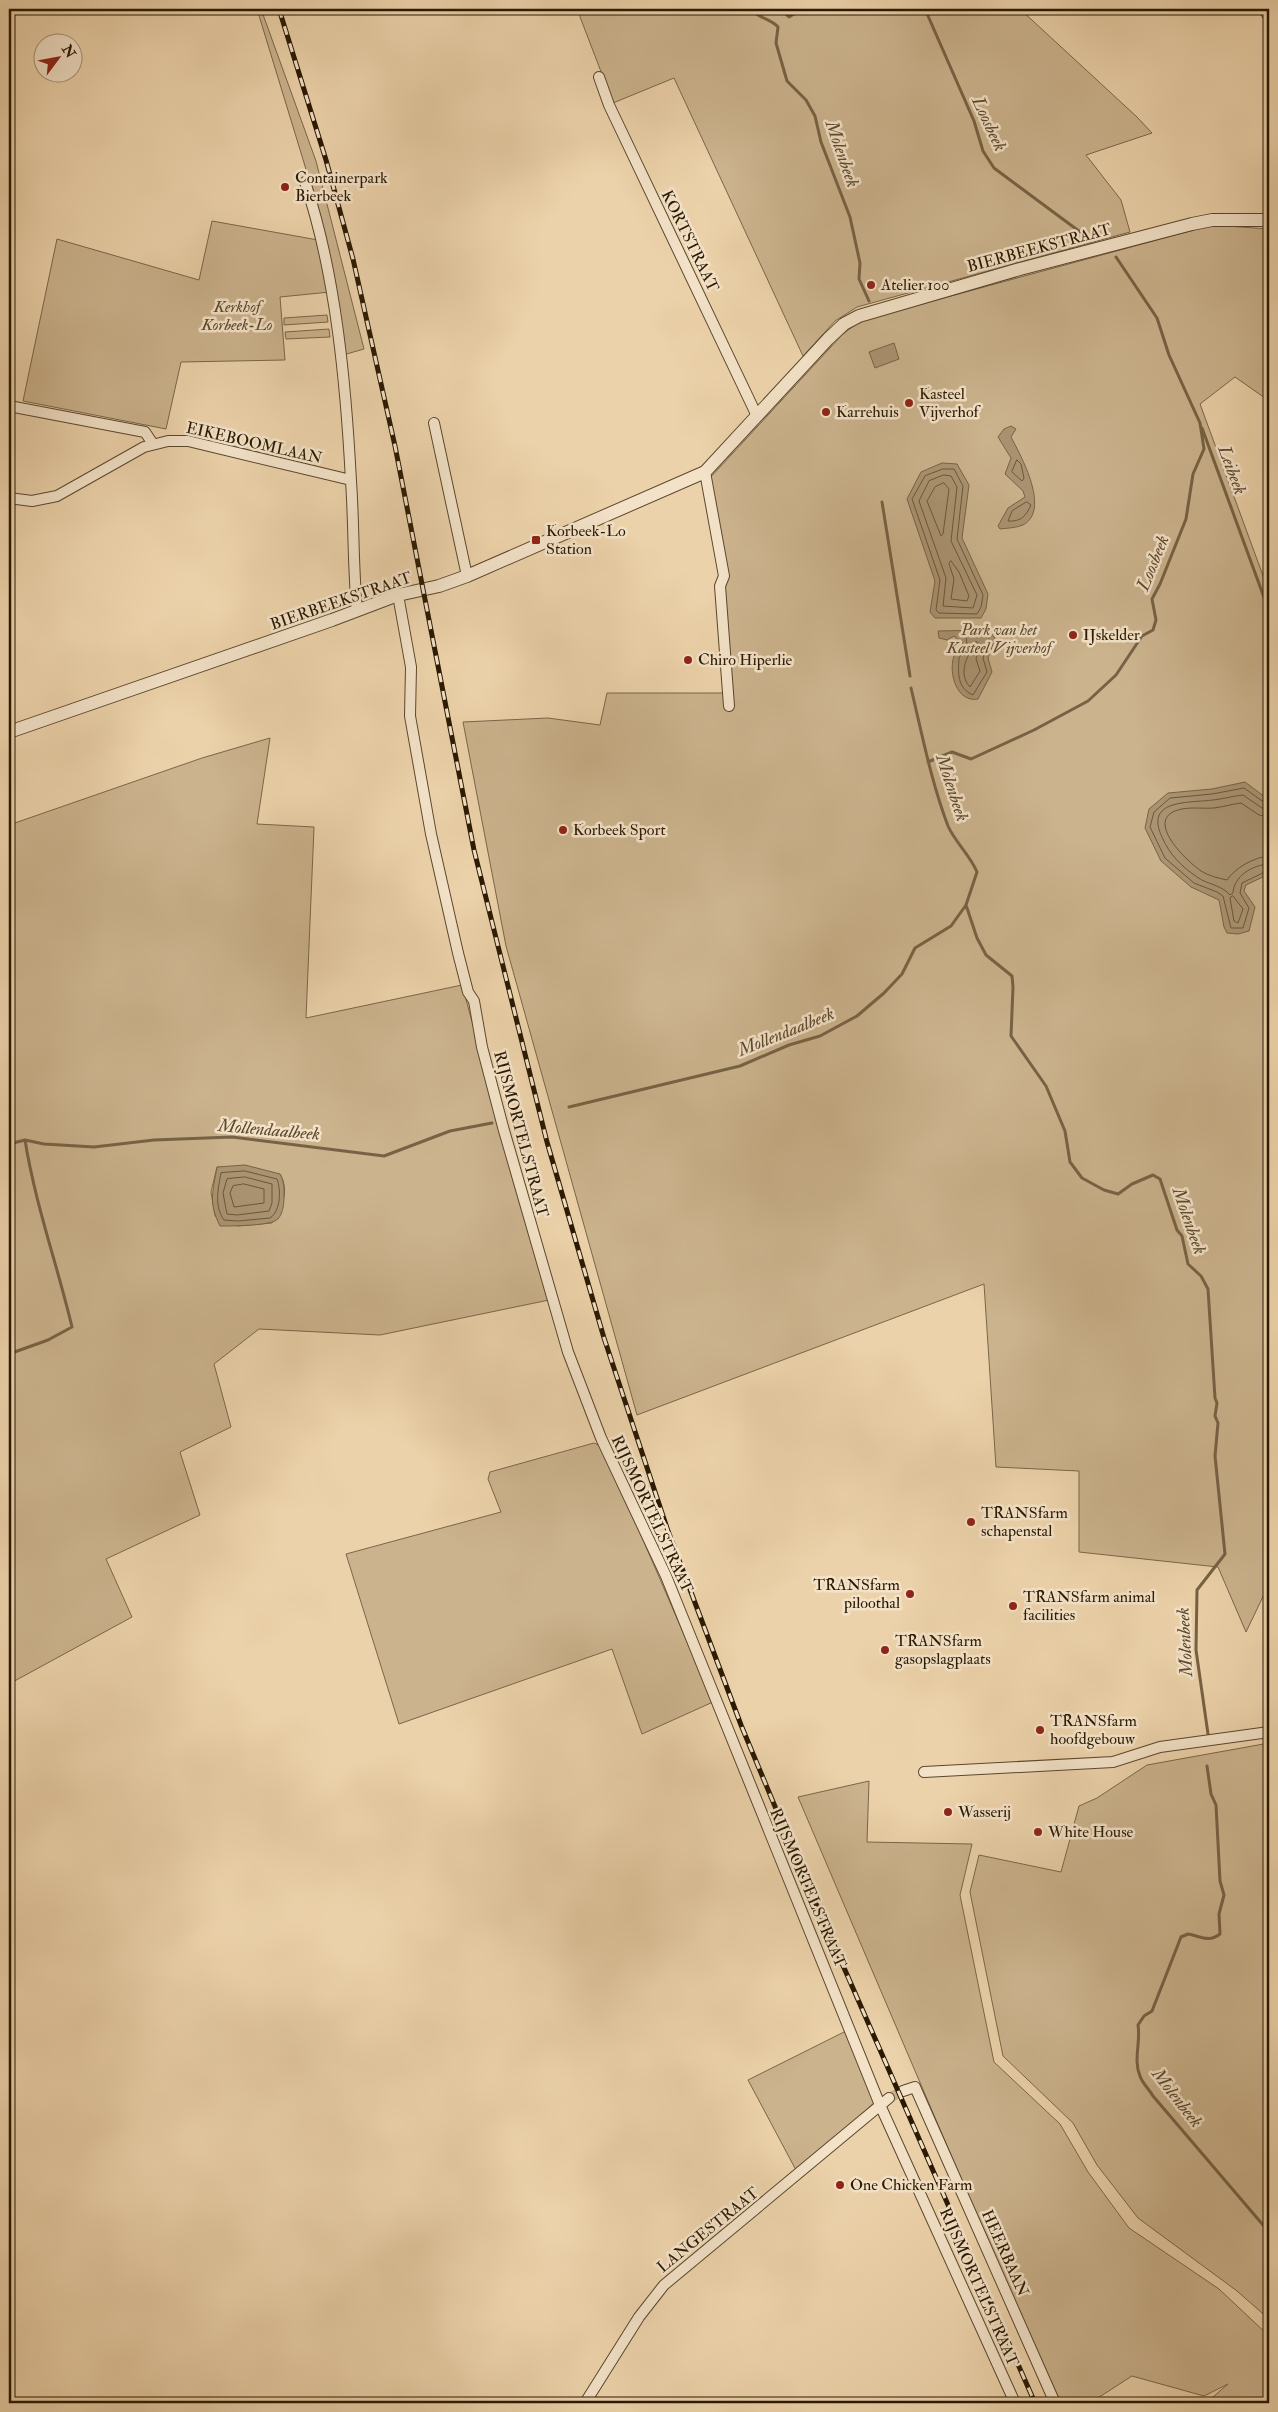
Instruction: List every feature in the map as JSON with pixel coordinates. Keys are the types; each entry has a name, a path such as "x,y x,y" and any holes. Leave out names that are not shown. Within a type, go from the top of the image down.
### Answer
{"street":[{"path":"1264,9 1269,17"},
{"name":"KORTSTRAAT","path":"598,77 613,114 757,416"},
{"path":"305,182 320,229 337,326 351,480 357,610"},
{"name":"BIERBEEKSTRAAT","path":"9,732 398,595 439,586 467,576 705,472 844,324 870,311 1192,224 1212,220 1269,220"},
{"path":"9,406 145,432 153,444 57,496 32,501 9,498"},
{"path":"434,423 467,576"},
{"name":"EIKEBOOMLAAN","path":"153,444 188,441 351,480"},
{"path":"705,472 724,576 720,586 729,706"},
{"name":"RIJSMORTELSTRAAT","path":"398,595 411,667 410,716 431,834 460,963 468,992 474,1001 482,1047 503,1128 568,1352 601,1438 666,1576 880,2105 1015,2403"},
{"path":"924,1772 1113,1762 1160,1747 1269,1732"},
{"name":"HEERBAAN","path":"903,2091 915,2087 1054,2403"},
{"name":"LANGESTRAAT","path":"585,2403 640,2318 664,2286 889,2098"}],"green space":[{"path":"257,9 261,9 316,161 364,349 343,355 321,229 305,166"},
{"path":"577,9 1020,9 1152,133 1086,155 1121,200 1130,232 857,307 835,321 803,356 674,78 613,103"},
{"name":"Kerkhof Korbeek-Lo","path":"212,221 318,240 330,292 280,297 285,360 181,362 166,429 23,401 57,239 199,280"},
{"name":"Park van het Kasteel Vijverhof","path":"1212,225 1269,229 1269,392 1265,398 1235,377 1200,404 1269,592 1269,1584 1246,1632 1218,1567 1079,1552 1079,1471 996,1467 984,1284 637,1415 506,946 463,722 548,718 600,725 607,693 733,693 723,582 709,479 842,335 856,324 870,318"},
{"path":"327,315 328,322 284,325 284,318"},
{"path":"329,329 330,337 286,339 285,332"},
{"path":"270,738 257,824 314,827 306,1018 462,985 549,1300 380,1335 259,1329 214,1364 231,1427 180,1452 200,1515 106,1559 132,1617 9,1684 9,825 202,758","holes":["217,1167 280,1174 283,1180 284,1199 272,1223 238,1226 215,1216 211,1192"]},
{"path":"594,1443 603,1447 713,1702 642,1734 612,1649 399,1724 346,1554 501,1512 488,1479 490,1472"},
{"path":"1269,1743 1269,2319 1237,2291 1138,2218 1097,2165 1073,2123 1003,2056 970,1892 979,1855 1061,1872 1079,1806 1097,1798 1147,1765"},
{"path":"869,1781 867,1842 972,1844 960,1895 994,2062 1060,2124 1088,2172 1129,2228 1219,2289 1269,2336 1269,2403 1206,2403 1228,2384 1204,2396 1132,2376 1090,2403 1057,2403 798,1797"},
{"path":"848,2030 875,2102 797,2172 748,2080"}],"water":[{"path":"894,343 899,359 875,368 869,352"},
{"path":"1011,426 1016,429 1011,437 1027,469 1031,482 1034,508 1031,518 1023,525 1000,529 998,526 1008,508 1025,497 1023,491 1005,474 1011,458 998,437 1004,429"},
{"path":"942,463 957,464 969,485 962,538 988,594 986,609 981,618 935,618 930,612 935,581 907,499 921,472"},
{"path":"988,630 995,638 988,658 992,672 978,699 971,699 960,692 953,678 952,663 963,644 954,636 947,640 939,638 938,631"},
{"path":"1245,782 1269,800 1269,874 1246,885 1244,891 1255,907 1249,931 1238,934 1227,933 1224,927 1219,900 1191,887 1161,861 1145,828 1149,809 1168,793 1212,789"},
{"path":"245,1165 280,1174 284,1191 281,1214 278,1219 268,1223 220,1226 213,1203 217,1167"}],"waterway":[{"name":"Molenbeek","path":"751,9 757,15 778,27 776,43 787,81 806,100 815,116 821,142 850,217 860,263 859,279 869,301"},
{"name":"Loosbeek","path":"780,9 789,17 802,9"},
{"name":"Loosbeek","path":"925,9 974,121 983,151 994,168 1091,240"},
{"name":"Loosbeek","path":"928,762 952,752 971,759 1034,730 1088,701 1116,675 1142,636 1153,630 1156,620 1152,599 1186,519 1193,474 1204,449 1200,423 1169,355 1157,318 1116,257"},
{"name":"Leibeek","path":"1202,428 1269,611"},
{"name":"Molenbeek","path":"882,502 910,676"},
{"name":"Molenbeek","path":"911,688 932,775 948,826 977,872 966,905 977,938 986,955 1012,976 1011,1036 1046,1086 1065,1131 1070,1162 1082,1178 1104,1190 1118,1194 1132,1184 1153,1175 1160,1179 1177,1230 1182,1236 1188,1264 1201,1276 1208,1289 1215,1398 1217,1403 1215,1416 1218,1423 1215,1456 1225,1554 1197,1590 1196,1650 1208,1734"},
{"name":"Mollendaalbeek","path":"569,1107 740,1066 789,1045 820,1036 857,1016 884,993 902,974 915,948 951,926 966,905"},
{"name":"Mollendaalbeek","path":"9,1144 25,1140 44,1144 94,1147 154,1140 232,1137 384,1156 450,1131 492,1123"},
{"path":"9,1354 48,1340 72,1327 34,1187 25,1140"},
{"name":"Molenbeek","path":"1207,1766 1211,1794 1216,1805 1220,1881 1224,1895 1219,1914 1220,1934 1212,1938 1188,1934 1181,1937 1152,2011 1144,2016 1138,2025 1137,2064 1141,2079 1153,2096 1269,2232"}],"tunnel":[{"path":"889,2098 903,2091"}],"railway":[{"path":"279,9 326,160 353,259 395,446 474,850 547,1142 604,1338 668,1531 741,1725 809,1888 1035,2403"}],"place":[{"name":"Containerpark Bierbeek","path":"285,187"},
{"name":"Atelier 100","path":"871,285"},
{"name":"Kasteel Vijverhof","path":"909,403"},
{"name":"Karrehuis","path":"826,412"},
{"name":"Korbeek-Lo Station","path":"536,540"},
{"name":"IJskelder","path":"1073,635"},
{"name":"Chiro Hiperlie","path":"688,660"},
{"name":"Korbeek Sport","path":"563,830"},
{"name":"TRANSfarm schapenstal","path":"971,1522"},
{"name":"TRANSfarm piloothal","path":"910,1594"},
{"name":"TRANSfarm animal facilities","path":"1013,1606"},
{"name":"TRANSfarm gasopslagplaats","path":"885,1650"},
{"name":"TRANSfarm hoofdgebouw","path":"1040,1730"},
{"name":"Wasserij","path":"948,1812"},
{"name":"White House","path":"1038,1832"},
{"name":"One Chicken Farm","path":"840,2185"}]}
